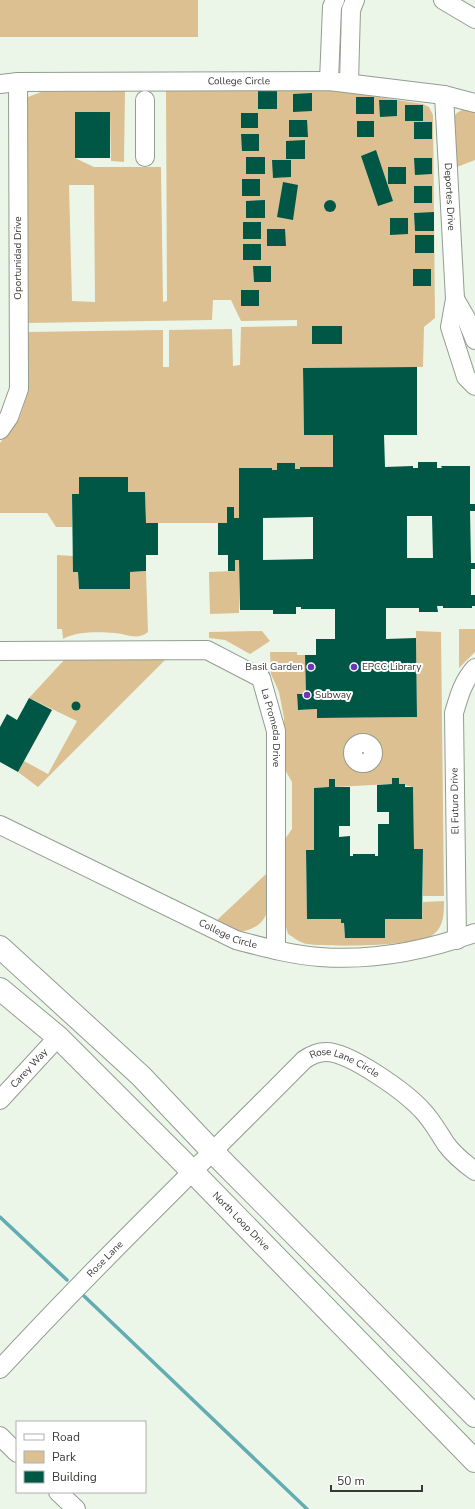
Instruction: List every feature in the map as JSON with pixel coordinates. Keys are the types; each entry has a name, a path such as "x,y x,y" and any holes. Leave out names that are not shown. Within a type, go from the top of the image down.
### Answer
{"main road":[{"path":"0,947 141,1076 213,1152 475,1415"},
{"name":"North Loop Drive","path":"0,989 58,1037 193,1172 475,1461"}],"street":[{"path":"329,81 332,7 335,0"},
{"path":"349,82 351,10 356,0"},
{"path":"443,0 475,19"},
{"name":"College Circle","path":"0,84 18,82 329,81 349,82 444,95 475,103"},
{"name":"Oportunidad Drive","path":"0,430 9,417 19,389 18,82"},
{"name":"Deportes Drive","path":"444,95 455,299 450,327 466,377 475,386"},
{"path":"145,100 145,157"},
{"name":"Deportes Drive","path":"455,299 466,318 475,340"},
{"name":"La Promeda Drive","path":"0,651 207,650 261,678 276,731 276,950"},
{"name":"El Futuro Drive","path":"456,940 454,713 462,688 468,676 475,668"},
{"name":"College Circle","path":"0,825 236,940 276,950 319,957 364,958 412,952 456,940 475,933"},
{"name":"Carey Way","path":"0,1100 58,1037"},
{"name":"Rose Lane Circle","path":"213,1152 304,1060 312,1054 326,1052 344,1057 364,1067 406,1095 433,1123 458,1158 475,1171"},
{"name":"Rose Lane","path":"0,1369 71,1292 213,1152"},
{"path":"0,1436 16,1452"},
{"path":"59,1493 76,1509"}],"green space":[{"path":"0,0 198,0 198,37 0,37"},
{"path":"315,89 423,104 429,107 433,115 435,318 424,327 423,367 303,368 304,435 333,435 333,467 300,467 300,469 295,469 295,463 277,463 277,470 272,470 271,468 239,468 239,518 234,518 234,508 227,523 146,523 145,492 128,492 128,477 79,477 79,494 72,494 72,527 56,527 47,513 0,513 0,443 20,416 26,398 27,332 163,330 163,367 169,367 169,330 232,329 233,366 240,365 241,327 297,326 297,320 241,321 231,300 213,300 212,320 28,323 25,107 28,97 41,92 125,91 124,162 111,161 110,112 75,112 75,158 94,167 161,167 163,302 167,301 166,90","holes":["69,185 94,185 95,302 72,301","312,326 342,326 342,344 312,344"]},
{"path":"472,108 475,109 475,160 457,167 451,120 455,114 460,111"},
{"path":"57,555 73,556 73,572 78,572 79,589 130,589 130,572 146,571 148,632 144,635 136,637 102,632 69,636 63,639 62,629 57,629"},
{"path":"235,560 239,560 239,613 210,614 209,572 235,571"},
{"path":"459,629 475,629 475,652 459,668"},
{"path":"262,631 270,641 250,654 225,640 209,638 209,632"},
{"path":"416,631 441,632 444,896 423,896 423,849 414,849 413,787 399,784 399,778 392,778 392,784 335,787 335,779 329,779 329,787 314,788 314,850 306,850 307,919 341,919 341,923 344,923 345,938 385,938 385,919 422,919 423,902 444,901 442,923 434,934 425,938 393,944 352,946 305,943 288,934 285,923 285,839 292,829 292,782 284,768 284,718 279,692 271,674 270,652 297,652 297,655 305,655 306,694 297,694 298,710 317,709 317,718 417,717"},
{"path":"66,658 166,659 38,787 18,772 24,761 48,774 77,721 29,698"},
{"path":"266,874 268,906 265,916 258,925 248,930 237,932 215,922"}],"building":[{"path":"258,91 277,91 277,109 258,109"},
{"path":"312,93 312,111 293,112 293,94"},
{"path":"356,97 374,97 374,114 356,114"},
{"path":"379,100 397,100 397,116 380,117"},
{"path":"405,105 423,105 423,121 405,121"},
{"path":"75,112 110,112 110,158 75,158"},
{"path":"241,113 258,113 258,128 241,128"},
{"path":"289,120 307,120 308,137 289,137"},
{"path":"357,121 374,121 374,137 357,137"},
{"path":"414,122 432,122 432,139 414,139"},
{"path":"241,134 259,134 259,151 242,151"},
{"path":"305,140 305,159 286,159 286,141"},
{"path":"376,150 393,201 378,206 361,156"},
{"path":"246,157 265,157 265,174 246,174"},
{"path":"414,158 432,158 432,174 415,175"},
{"path":"272,160 291,160 291,177 273,178"},
{"path":"388,167 406,167 406,184 388,184"},
{"path":"242,179 260,179 260,196 242,196"},
{"path":"283,182 298,185 293,220 277,217"},
{"path":"414,186 432,186 432,203 414,203"},
{"path":"265,200 265,218 246,218 246,201"},
{"path":"330,200 334,202 336,206 334,210 330,212 326,210 324,206 326,202"},
{"path":"434,212 434,231 415,231 414,213"},
{"path":"390,218 408,218 408,234 390,235"},
{"path":"243,222 261,222 261,239 243,239"},
{"path":"267,229 285,229 286,246 267,246"},
{"path":"415,235 434,235 434,253 415,253"},
{"path":"243,244 261,244 261,260 243,260"},
{"path":"253,266 271,266 271,282 254,282"},
{"path":"413,269 431,269 431,286 413,286"},
{"path":"241,290 259,290 259,306 241,306"},
{"path":"312,326 342,326 342,344 312,344"},
{"path":"417,367 417,435 384,435 385,467 413,466 413,468 418,468 418,462 437,462 437,468 442,468 441,466 470,466 470,504 475,504 475,511 470,511 471,563 475,563 475,569 471,569 471,595 475,595 475,606 472,606 472,608 443,608 443,606 437,606 438,612 419,612 419,608 386,608 386,639 416,638 417,717 317,718 317,709 298,710 297,694 306,694 305,655 316,655 316,639 335,639 335,609 301,609 301,607 296,607 296,614 273,614 273,610 240,610 239,560 235,560 235,571 228,571 228,555 218,555 218,523 227,523 227,507 234,507 234,518 239,518 239,468 272,468 272,470 277,470 277,463 295,463 295,469 300,469 300,467 333,467 333,435 304,435 303,368","holes":["407,516 432,516 433,558 407,558","313,517 313,559 263,560 263,518"]},
{"path":"79,477 128,477 128,492 145,492 146,523 158,523 158,555 146,555 146,571 130,572 130,589 79,589 78,572 73,572 72,494 79,494"},
{"path":"29,698 52,710 18,772 0,762 0,727 7,714 17,720"},
{"path":"74,702 78,702 80,706 78,710 74,710 72,708 72,704"},
{"path":"392,778 399,778 399,784 405,784 405,787 413,787 414,849 423,849 422,919 385,919 385,938 345,938 344,923 341,923 341,919 307,919 306,850 314,850 314,788 329,787 329,779 335,779 335,787 350,787 350,826 339,826 339,837 350,836 350,856 353,856 353,854 375,854 375,856 378,856 378,824 389,824 389,812 377,812 377,785 392,784"}],"waterway":[{"path":"0,1217 67,1280"},
{"path":"83,1295 307,1509"}],"place":[{"name":"Basil Garden","path":"311,667"},
{"name":"EPCC Library","path":"354,667"},
{"name":"Subway","path":"307,695"}]}
